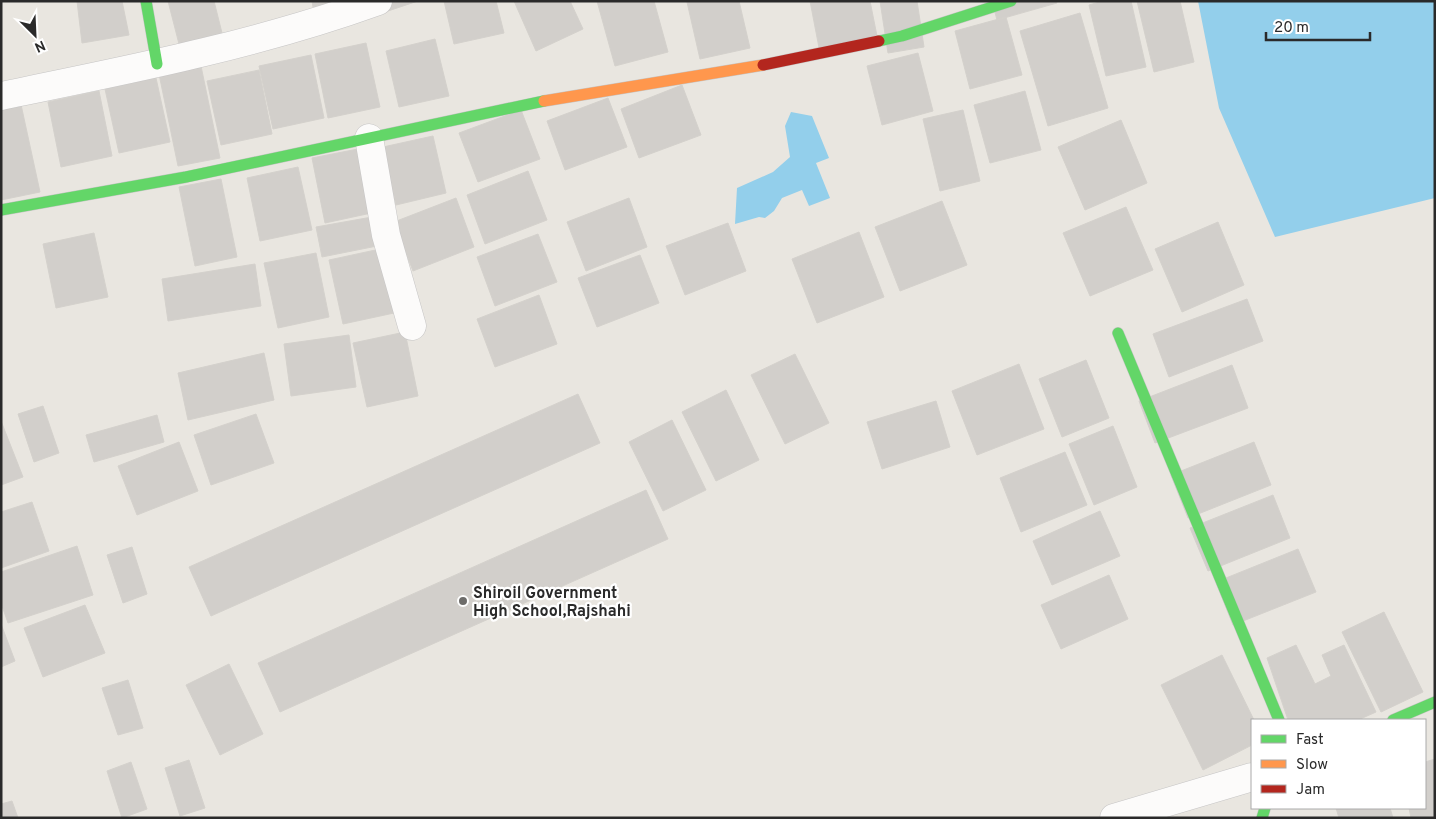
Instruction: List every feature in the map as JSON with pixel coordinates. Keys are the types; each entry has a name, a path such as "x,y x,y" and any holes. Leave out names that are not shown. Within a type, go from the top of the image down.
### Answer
{"street":[{"path":"146,1 156,64"},
{"path":"1,96 156,64 343,7 378,1"},
{"path":"1,210 186,177 513,106 802,58 902,36 1011,1"},
{"path":"369,138 386,235 412,326"},
{"path":"1118,333 1279,719"},
{"path":"1395,719 1435,702"},
{"path":"1114,818 1251,777"}],"water":[{"path":"1198,1 1435,1 1435,198 1275,237 1219,108"},
{"path":"791,112 812,116 829,158 816,163 830,198 809,206 802,190 782,198 774,211 765,218 759,217 735,224 737,188 773,172 790,157 785,126"}],"building":[{"path":"77,1 122,1 129,35 82,43"},
{"path":"168,1 214,1 222,33 179,44"},
{"path":"312,1 336,1 313,7"},
{"path":"385,1 418,1 388,11"},
{"path":"444,1 496,1 504,33 454,44"},
{"path":"514,1 570,1 583,29 536,51"},
{"path":"597,1 654,1 668,52 615,66"},
{"path":"739,1 750,48 700,59 687,2"},
{"path":"810,1 870,1 879,46 821,58"},
{"path":"880,1 917,1 924,47 888,53"},
{"path":"992,1 1056,1 1057,3 997,20"},
{"path":"1103,1 1131,1 1146,67 1106,76 1089,5"},
{"path":"1137,1 1180,1 1194,62 1154,72"},
{"path":"1080,13 1108,108 1048,126 1020,31"},
{"path":"1006,17 1022,75 970,89 955,31"},
{"path":"435,39 449,96 399,107 386,51"},
{"path":"366,43 380,107 328,118 315,54"},
{"path":"918,53 933,111 882,125 867,66"},
{"path":"311,55 324,118 273,129 259,66"},
{"path":"201,66 220,158 178,166 159,74"},
{"path":"259,70 272,134 221,145 207,81"},
{"path":"156,78 170,142 119,153 105,89"},
{"path":"682,85 701,135 639,158 621,109"},
{"path":"99,91 112,156 61,167 48,102"},
{"path":"1025,91 1041,150 990,163 974,105"},
{"path":"608,98 627,147 565,170 547,121"},
{"path":"20,100 40,192 1,200 1,104"},
{"path":"521,110 540,159 478,182 459,133"},
{"path":"963,110 980,181 940,191 923,119"},
{"path":"1121,120 1147,183 1085,210 1058,147"},
{"path":"433,136 446,193 396,205 383,147"},
{"path":"363,148 376,212 325,223 312,158"},
{"path":"298,167 312,230 260,241 247,178"},
{"path":"528,171 547,220 485,244 467,195"},
{"path":"221,179 237,257 195,266 179,187"},
{"path":"456,198 474,247 413,271 394,222"},
{"path":"629,198 647,247 586,271 567,222"},
{"path":"942,201 967,265 900,291 875,227"},
{"path":"1126,207 1153,270 1090,296 1063,233"},
{"path":"372,217 377,246 322,257 316,227"},
{"path":"1218,222 1244,285 1182,312 1155,249"},
{"path":"728,223 746,271 685,295 666,246"},
{"path":"859,232 884,297 817,323 792,259"},
{"path":"94,233 108,297 56,308 43,244"},
{"path":"538,234 557,282 495,306 477,257"},
{"path":"380,249 394,313 343,324 329,260"},
{"path":"316,253 329,317 278,328 264,263"},
{"path":"640,255 659,303 597,327 578,278"},
{"path":"255,264 261,306 168,321 162,279"},
{"path":"539,295 557,344 495,367 477,319"},
{"path":"1247,299 1263,341 1169,377 1153,334"},
{"path":"405,332 418,396 367,407 353,343"},
{"path":"349,335 356,387 291,396 284,344"},
{"path":"264,353 274,400 188,420 178,373"},
{"path":"795,354 829,423 785,444 751,375"},
{"path":"1086,360 1109,418 1062,437 1039,379"},
{"path":"1019,364 1044,429 977,455 952,391"},
{"path":"1232,365 1248,408 1155,443 1139,401"},
{"path":"726,390 759,460 716,481 682,412"},
{"path":"578,394 600,443 211,616 189,567"},
{"path":"936,401 950,447 882,469 867,422"},
{"path":"43,406 59,453 34,462 18,414"},
{"path":"256,414 274,463 211,485 194,435"},
{"path":"157,415 164,442 94,462 86,435"},
{"path":"672,420 706,490 663,511 629,442"},
{"path":"1,421 23,477 1,485"},
{"path":"1113,426 1137,487 1094,505 1069,444"},
{"path":"179,442 198,491 137,515 118,466"},
{"path":"1254,442 1271,485 1188,518 1171,475"},
{"path":"1065,452 1087,505 1021,532 1000,478"},
{"name":"Shiroil Government High School,Rajshahi","path":"646,490 668,539 280,712 258,663"},
{"path":"1273,495 1290,538 1208,571 1190,528"},
{"path":"32,502 49,551 1,568 1,512"},
{"path":"1100,511 1120,556 1052,585 1033,541"},
{"path":"77,546 93,595 8,623 1,603 1,572"},
{"path":"132,547 147,594 123,603 107,555"},
{"path":"1298,549 1316,592 1233,625 1216,582"},
{"path":"1109,575 1128,619 1061,649 1041,605"},
{"path":"85,605 105,653 43,677 24,628"},
{"path":"1384,612 1423,692 1381,712 1342,632"},
{"path":"1,624 15,661 1,667"},
{"path":"1296,645 1315,684 1331,676 1322,655 1344,645 1376,712 1360,719 1288,719 1267,658"},
{"path":"1222,655 1254,719 1251,719 1251,746 1203,770 1161,685"},
{"path":"229,664 263,734 220,755 186,685"},
{"path":"128,680 143,728 118,735 102,688"},
{"path":"1435,759 1435,818 1411,818 1409,809 1426,809 1426,762"},
{"path":"189,760 205,808 180,816 165,768"},
{"path":"131,762 147,809 122,818 107,771"},
{"path":"12,801 18,818 1,818 1,804"},
{"path":"1336,809 1390,809 1393,818 1339,818"}],"traffic: fast":[{"path":"146,1 157,64"},
{"path":"879,41 902,36 1011,1"},
{"path":"1,210 186,177 544,101"},
{"path":"1118,333 1279,719"},
{"path":"1395,719 1435,702"},
{"path":"1262,818 1265,809"}],"traffic: slow":[{"path":"544,101 763,65"}],"traffic: jam":[{"path":"763,65 879,41"}],"place":[{"name":"Shiroil Government High School,Rajshahi","path":"463,601"}]}
